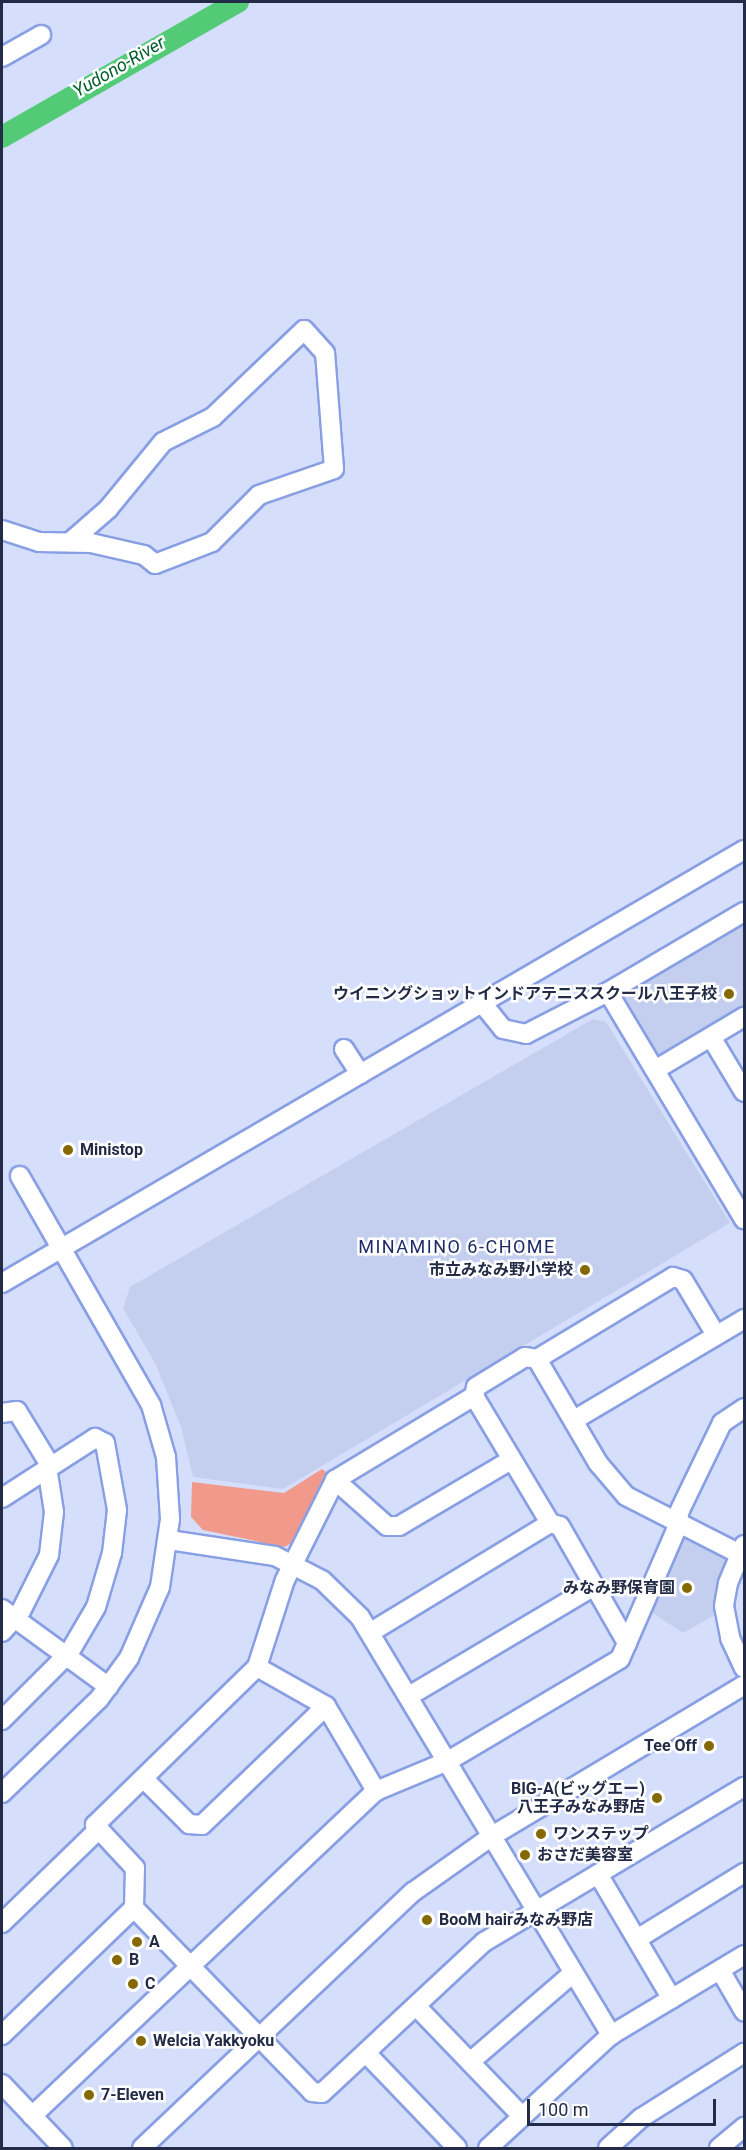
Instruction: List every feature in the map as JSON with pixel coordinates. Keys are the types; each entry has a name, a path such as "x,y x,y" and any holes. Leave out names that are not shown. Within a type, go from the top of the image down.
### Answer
{"street":[{"path":"2,57 41,34"},
{"path":"2,530 39,542 70,542 129,551 160,563 212,542 259,495 334,469 325,353 304,330 213,417 163,442 108,509 70,542"},
{"path":"2,1283 744,850"},
{"path":"482,1003 503,1029 526,1034 608,992 744,912"},
{"path":"608,992 744,1219"},
{"path":"655,1070 744,1017"},
{"path":"711,1036 744,1092"},
{"path":"344,1049 360,1074"},
{"path":"2,1793 109,1687 148,1620 169,1540 168,1475 151,1405 20,1176"},
{"path":"627,1643 560,1526 550,1523 511,1460 474,1396 476,1387 525,1357 537,1359 673,1278 683,1280 716,1335"},
{"path":"574,1420 744,1319"},
{"path":"537,1359 574,1420 626,1496 677,1524 742,1550 728,1583 725,1612 744,1668"},
{"path":"2,2035 134,1908 135,1868 95,1825 257,1667 294,1564 335,1480 474,1396"},
{"path":"32,2116 376,1791 448,1761 620,1659 722,1423 744,1407"},
{"path":"2,1413 17,1411 49,1466 54,1512 49,1555 8,1614 2,1632"},
{"path":"2,1498 95,1438 103,1439 117,1510 105,1583 69,1653 2,1720"},
{"path":"335,1480 387,1526 399,1526 511,1460"},
{"path":"371,1632 550,1523"},
{"path":"169,1540 247,1549 294,1564 333,1589 371,1632 611,2035"},
{"path":"409,1696 594,1586"},
{"path":"8,1614 69,1653 109,1687"},
{"path":"257,1667 326,1706 376,1791"},
{"path":"142,2148 413,1892 492,1836 744,1685"},
{"path":"144,1779 189,1824 202,1825 326,1706"},
{"path":"134,1908 317,2094 327,2091 478,1946 598,1874 741,1796"},
{"path":"2,1923 98,1830"},
{"path":"598,1874 672,1999"},
{"path":"637,1939 744,1874"},
{"path":"488,2148 611,2035 744,1955"},
{"path":"720,1970 744,2012"},
{"path":"470,2062 573,1972"},
{"path":"416,2006 522,2116"},
{"path":"608,2148 649,2112 744,2053"},
{"path":"367,2054 457,2148"},
{"path":"2,2084 63,2148"},
{"path":"719,2148 744,2127"}],"shaded area":[{"path":"744,921 744,1010 658,1060 622,1000 623,992"},
{"path":"593,1019 606,1022 730,1223 283,1489 193,1477 181,1427 155,1363 123,1308 130,1287"},
{"path":"322,1469 326,1472 292,1543 284,1547 203,1530 191,1517 192,1482 284,1493"},
{"name":"みなみ野保育園","path":"686,1537 727,1560 715,1615 683,1633 647,1609 679,1540"}],"waterway":[{"name":"Yudono-River","path":"2,137 238,2"}],"place":[{"name":"ウイニングショットインドアテニススクール八王子校","path":"729,994"},
{"name":"Ministop","path":"68,1150"},
{"name":"市立みなみ野小学校","path":"585,1270"},
{"name":"みなみ野保育園","path":"687,1588"},
{"name":"Tee Off","path":"709,1746"},
{"name":"BIG-A(ビッグエー) 八王子みなみ野店","path":"657,1798"},
{"name":"ワンステップ","path":"541,1834"},
{"name":"おさだ美容室","path":"525,1855"},
{"name":"BooM hairみなみ野店","path":"427,1920"},
{"name":"A","path":"137,1942"},
{"name":"B","path":"117,1960"},
{"name":"C","path":"133,1984"},
{"name":"Welcia Yakkyoku","path":"141,2041"},
{"name":"7-Eleven","path":"89,2095"}],"district":[{"name":"MINAMINO 6-CHOME","path":"457,1247"}]}
